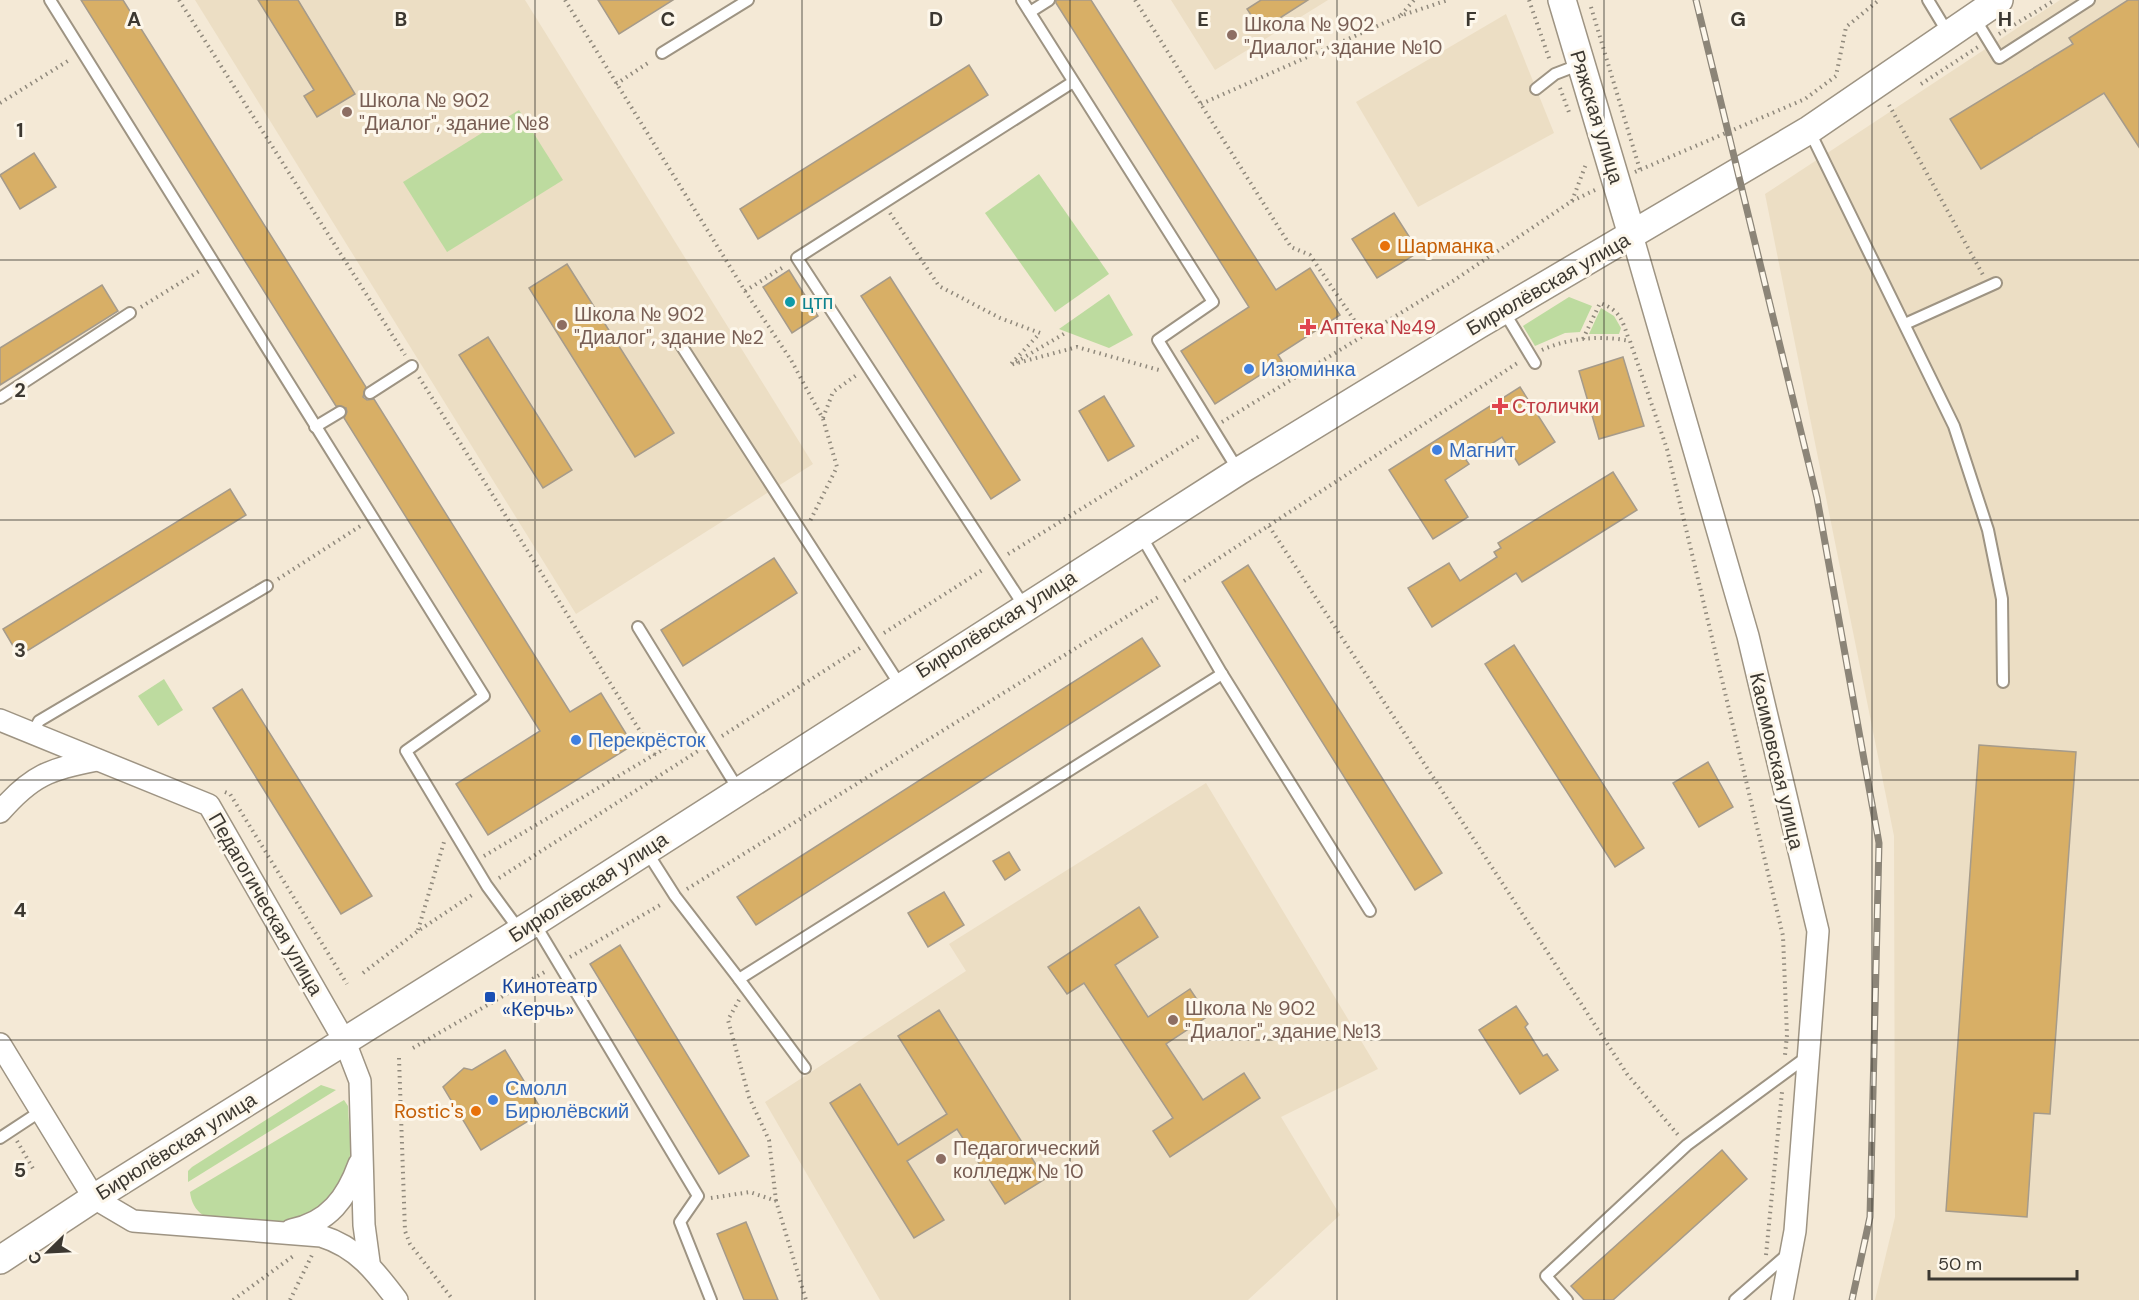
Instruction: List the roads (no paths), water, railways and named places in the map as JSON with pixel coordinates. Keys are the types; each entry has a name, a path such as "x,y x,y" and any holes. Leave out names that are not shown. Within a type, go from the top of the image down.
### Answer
{"street":[{"name":"Ряжская улица","path":"1562,0 1581,64 1628,175 1632,235"},
{"name":"Бирюлёвская улица","path":"0,1260 94,1198 527,927 900,685 1239,471 1503,310 1809,130 1999,0"},
{"name":"Касимовская улица","path":"1632,235 1748,636 1818,931 1791,1250 1782,1300"},
{"name":"Педагогическая улица","path":"0,720 209,805 345,1042 360,1081 364,1225 369,1262"},
{"path":"0,812 21,788 40,776 69,765 97,760"},
{"path":"0,1044 94,1198 133,1221 321,1236 339,1242 369,1262 398,1300"},
{"path":"273,1233 303,1228 332,1211 353,1180 363,1152"}],"lane":[{"path":"50,0 484,696 406,751 487,886 559,964 698,1196 680,1222 711,1300"},
{"path":"662,53 748,0"},
{"path":"1022,0 1213,302 1158,340 1239,471"},
{"path":"1030,12 1049,0"},
{"path":"1928,0 1949,33"},
{"path":"1974,17 1999,58 2089,0"},
{"path":"1536,89 1555,74 1581,64"},
{"path":"1024,606 797,258 1072,82"},
{"path":"1809,130 1954,426 1988,530 2002,598 2003,682"},
{"path":"1905,324 1993,284"},
{"path":"1503,310 1533,359"},
{"path":"0,398 130,314"},
{"path":"679,342 900,685"},
{"path":"370,393 412,366"},
{"path":"315,427 340,412"},
{"path":"1140,534 1222,674 1370,911"},
{"path":"33,732 39,721 267,586"},
{"path":"638,627 738,789"},
{"path":"739,979 1222,674"},
{"path":"646,849 675,896 805,1068"},
{"path":"1567,1300 1546,1276 1687,1145 1808,1056"},
{"path":"0,1138 41,1111"},
{"path":"1735,1300 1791,1250"}],"railway":[{"path":"1696,0 1817,498 1879,843 1870,1217 1852,1300"}],"place":[{"name":"Школа № 902 \"Диалог\", здание №10","path":"1232,35"},
{"name":"Школа № 902 \"Диалог\", здание №8","path":"347,112"},
{"name":"Шарманка","path":"1385,246"},
{"name":"цтп","path":"790,302"},
{"name":"Школа № 902 \"Диалог\", здание №2","path":"562,325"},
{"name":"Аптека №49","path":"1308,327"},
{"name":"Изюминка","path":"1249,369"},
{"name":"Столички","path":"1500,406"},
{"name":"Магнит","path":"1437,450"},
{"name":"Перекрёсток","path":"576,740"},
{"name":"Кинотеатр «Керчь»","path":"490,997"},
{"name":"Школа № 902 \"Диалог\", здание №13","path":"1173,1020"},
{"name":"Смолл Бирюлёвский","path":"493,1100"},
{"name":"Rostic's","path":"476,1111"},
{"name":"Педагогический колледж № 10","path":"941,1159"}]}
